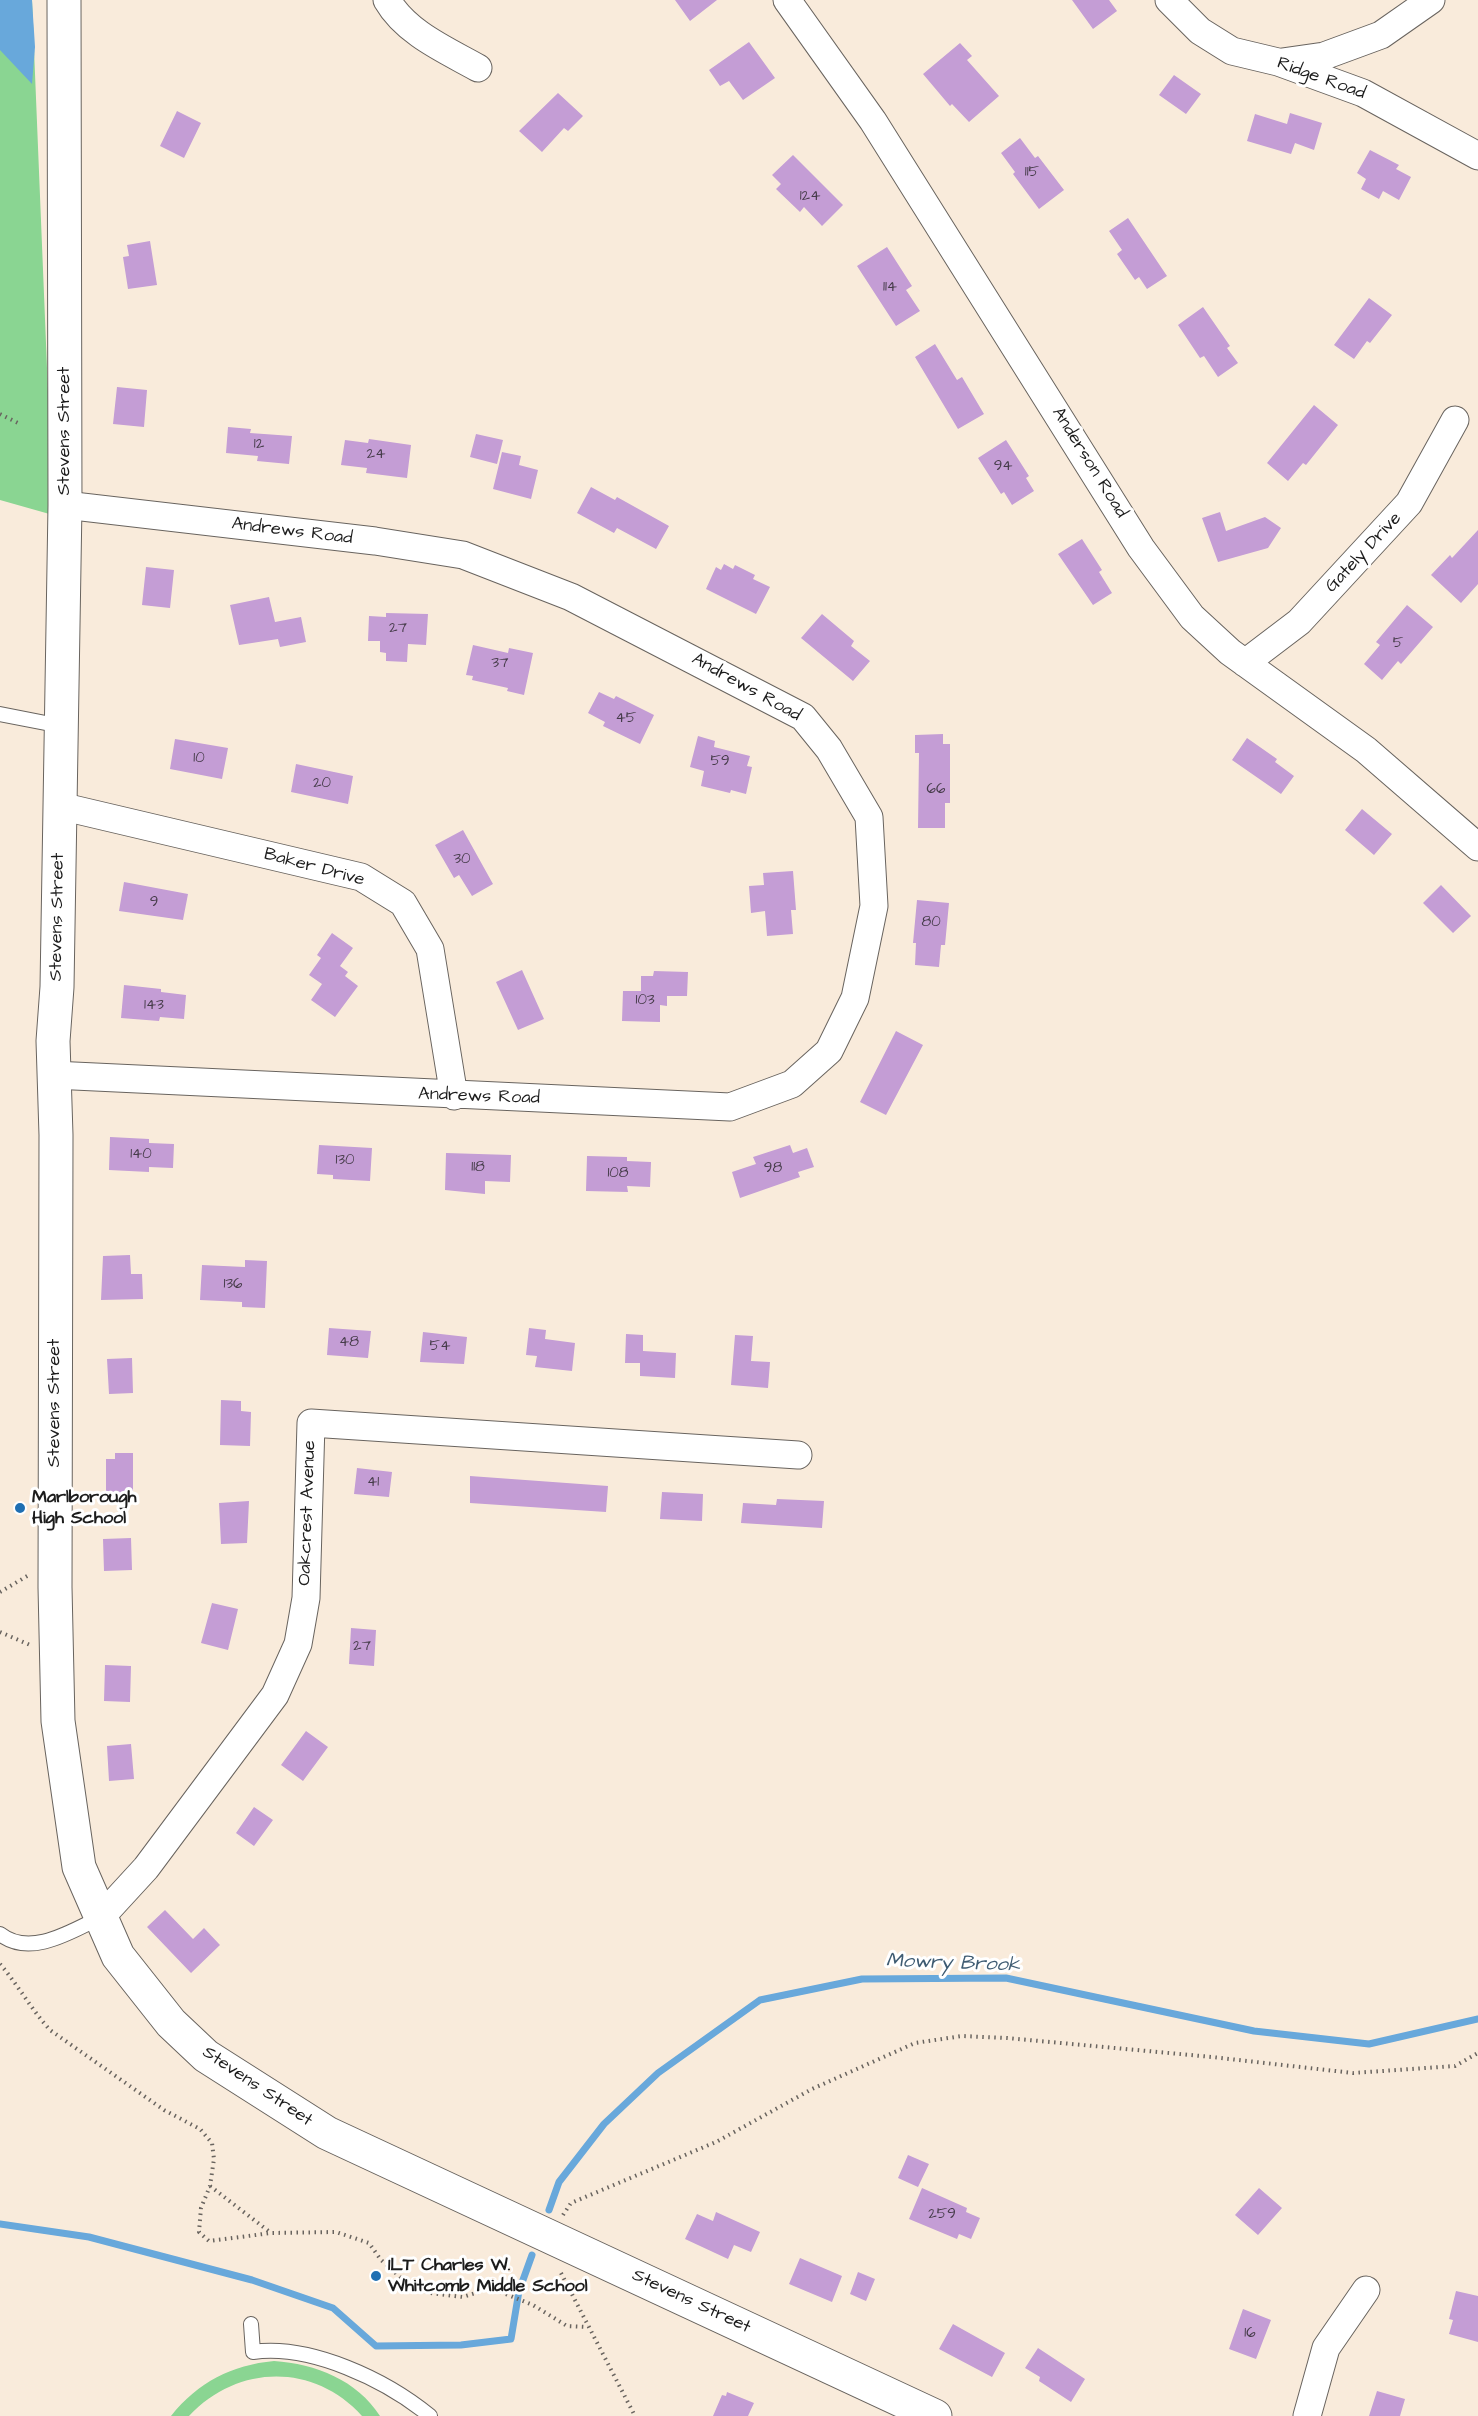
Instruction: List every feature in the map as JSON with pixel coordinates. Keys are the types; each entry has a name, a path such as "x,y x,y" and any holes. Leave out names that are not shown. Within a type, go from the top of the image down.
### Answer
{"street":[{"name":"Stevens Street","path":"64,0 65,505 53,1076 56,1135 55,1587 58,1721 79,1867 118,1956 171,2024 206,2056 289,2111 327,2133 935,2416"},
{"path":"387,0 394,12 422,37 478,68"},
{"name":"Anderson Road","path":"787,0 873,121 1141,548 1192,617 1245,663 1366,750 1478,847"},
{"name":"Ridge Road","path":"1169,0 1200,31 1233,51 1278,62 1363,93 1478,156"},
{"path":"1278,62 1324,56 1381,35 1431,0"},
{"name":"Gately Drive","path":"1245,663 1299,622 1409,503 1455,420"},
{"name":"Andrews Road","path":"53,1076 730,1107 792,1084 829,1050 855,998 874,906 869,818 829,749 803,717 571,597 463,555 375,542 65,505"},
{"name":"Baker Drive","path":"60,806 361,877 403,903 430,950 454,1096"},
{"name":"Oakcrest Avenue","path":"101,1917 146,1868 275,1695 298,1644 306,1598 311,1423 798,1455"},
{"path":"1307,2416 1326,2348 1366,2290"}],"lane":[{"path":"0,714 61,726"},
{"path":"0,1934 22,1943 42,1942 101,1917"},
{"path":"251,2324 253,2352 273,2349 321,2358 404,2396 430,2416"}],"path":[{"path":"0,414 18,423"},
{"path":"0,1592 29,1575 33,1570"},
{"path":"0,1632 33,1646"},
{"path":"0,1964 16,1982 34,2013 50,2030 164,2110 200,2129 212,2143 214,2159 210,2186 201,2208 199,2232 209,2241 271,2233 336,2232 369,2243 381,2260 410,2286 430,2294 464,2296 491,2288 533,2305 567,2326 588,2327"},
{"path":"568,2221 561,2217 571,2203 716,2142 841,2075 915,2043 962,2036 1007,2038 1353,2073 1455,2066 1478,2053"},
{"path":"210,2186 271,2233"},
{"path":"560,2269 635,2416"}],"green space":[{"path":"0,0 32,0 53,515 0,500"},
{"path":"274,2361 305,2366 334,2376 360,2393 380,2416 362,2416 343,2399 322,2386 299,2379 276,2377 253,2379 230,2387 209,2399 189,2416 171,2416 181,2404 217,2377 244,2366"}],"water":[{"path":"0,0 32,0 35,47 32,84 0,50"}],"building":[{"path":"675,0 717,0 690,21"},
{"path":"1072,0 1109,0 1117,11 1093,29"},
{"path":"749,42 775,78 743,100 729,81 720,86 709,70"},
{"path":"960,43 972,56 967,60 999,96 969,122 952,104 950,106 923,74"},
{"path":"1174,75 1201,94 1186,114 1159,95"},
{"path":"558,93 583,116 568,131 564,128 542,152 519,131"},
{"path":"177,111 201,123 184,158 160,146"},
{"path":"1290,113 1322,123 1314,150 1295,143 1291,154 1247,141 1255,114 1287,124"},
{"path":"1020,138 1035,158 1038,156 1064,190 1039,209 1013,174 1015,172 1001,153"},
{"path":"1370,150 1399,165 1396,169 1411,177 1399,200 1383,191 1379,199 1361,189 1366,179 1357,173"},
{"path":"793,155 843,205 822,226 804,207 800,212 776,189 781,184 772,175"},
{"path":"1128,218 1167,276 1147,289 1139,277 1135,280 1117,254 1122,250 1109,231"},
{"path":"150,241 157,285 128,289 123,257 129,256 127,245"},
{"path":"887,247 912,286 906,290 920,311 896,326 857,266"},
{"path":"1369,298 1392,315 1370,343 1367,341 1354,359 1334,345"},
{"path":"1203,307 1230,346 1227,348 1238,363 1218,377 1204,356 1200,358 1178,325"},
{"path":"935,344 957,380 962,377 984,414 958,429 915,357"},
{"path":"117,387 147,390 144,427 113,424"},
{"path":"1314,405 1338,425 1306,465 1303,463 1288,481 1267,463"},
{"path":"228,427 251,429 250,433 292,436 289,464 257,461 258,456 226,453"},
{"path":"476,434 503,440 497,464 470,457"},
{"path":"369,439 411,445 407,478 366,473 367,468 341,465 345,440 368,443"},
{"path":"1006,440 1029,476 1026,478 1034,491 1012,505 1004,492 1001,494 978,458"},
{"path":"502,452 521,456 519,465 538,470 531,499 493,489"},
{"path":"591,487 615,500 617,497 669,526 656,549 617,528 614,533 577,513"},
{"path":"1220,512 1226,531 1265,517 1281,528 1268,548 1218,562 1202,518"},
{"path":"1478,530 1478,584 1461,603 1431,575 1450,555 1452,558"},
{"path":"1082,539 1102,570 1099,572 1112,593 1093,605 1058,554"},
{"path":"724,564 733,569 735,565 755,575 753,579 770,587 756,614 706,589 716,567 721,570"},
{"path":"146,567 174,570 170,608 142,605"},
{"path":"269,597 275,622 301,617 306,642 280,647 278,639 239,645 230,605"},
{"path":"1407,605 1433,627 1401,664 1398,661 1382,680 1364,664 1380,645 1376,642"},
{"path":"386,613 428,614 426,645 408,644 407,662 386,661 386,653 380,652 380,641 368,641 369,616 386,617"},
{"path":"822,614 854,641 851,646 870,661 853,681 801,638"},
{"path":"473,645 508,653 509,648 533,653 524,695 507,691 508,688 472,680 473,676 466,675"},
{"path":"599,692 614,699 616,696 654,715 640,744 603,726 605,722 588,713"},
{"path":"943,734 943,744 950,744 950,803 945,803 945,828 918,828 919,753 915,753 915,735"},
{"path":"698,736 715,741 714,747 750,756 747,766 752,767 746,794 731,790 730,793 701,786 704,771 690,767"},
{"path":"1247,738 1277,759 1275,762 1294,776 1281,794 1232,760"},
{"path":"175,739 228,748 222,779 170,769"},
{"path":"296,764 353,776 348,804 291,792"},
{"path":"1362,809 1392,834 1374,855 1345,830"},
{"path":"463,830 493,884 472,896 459,875 454,878 435,845"},
{"path":"793,871 796,910 791,910 793,934 767,936 765,911 751,913 749,886 764,885 763,873"},
{"path":"124,882 188,894 183,920 119,911"},
{"path":"1441,885 1471,916 1453,933 1423,903"},
{"path":"917,900 949,903 945,945 941,945 939,967 915,965 916,943 913,943"},
{"path":"332,933 353,948 340,966 348,972 345,976 358,986 335,1017 311,1000 322,984 309,975 321,958 317,955"},
{"path":"522,970 544,1019 518,1030 496,982"},
{"path":"654,971 688,972 687,996 667,996 667,1006 660,1005 660,1022 622,1021 623,991 641,991 641,976 653,976"},
{"path":"124,985 161,989 161,992 186,995 184,1019 160,1017 159,1021 121,1018"},
{"path":"896,1031 923,1045 886,1115 860,1102"},
{"path":"110,1137 149,1139 149,1143 174,1144 173,1168 149,1167 149,1172 109,1170"},
{"path":"319,1145 372,1148 370,1181 333,1179 333,1175 317,1174"},
{"path":"790,1145 793,1153 807,1148 814,1167 798,1172 800,1177 740,1198 732,1172 756,1164 753,1157"},
{"path":"446,1153 511,1155 510,1182 485,1181 485,1194 445,1190"},
{"path":"587,1156 627,1157 627,1161 651,1162 650,1187 627,1186 628,1192 586,1191"},
{"path":"130,1255 131,1274 142,1274 143,1299 101,1300 103,1256"},
{"path":"245,1260 267,1261 265,1308 242,1307 242,1302 200,1300 202,1265 245,1267"},
{"path":"329,1328 371,1331 368,1358 327,1355"},
{"path":"529,1328 546,1330 545,1339 575,1343 572,1371 535,1367 537,1356 526,1355"},
{"path":"423,1332 467,1337 464,1364 420,1362"},
{"path":"626,1334 643,1335 643,1351 676,1353 675,1378 640,1376 640,1363 625,1363"},
{"path":"735,1335 753,1336 751,1361 770,1362 768,1388 731,1385"},
{"path":"132,1358 133,1393 109,1394 107,1359"},
{"path":"221,1400 241,1401 241,1411 251,1412 250,1446 220,1445"},
{"path":"115,1453 133,1453 133,1500 106,1500 106,1459 115,1459"},
{"path":"357,1468 392,1472 389,1497 354,1494"},
{"path":"470,1476 608,1486 606,1512 470,1503"},
{"path":"662,1492 703,1494 702,1521 660,1519"},
{"path":"777,1499 824,1501 822,1528 741,1523 743,1503 776,1505"},
{"path":"249,1501 247,1543 221,1544 219,1503"},
{"path":"131,1538 132,1570 104,1571 103,1539"},
{"path":"212,1603 238,1609 228,1650 201,1643"},
{"path":"351,1628 376,1630 374,1666 349,1664"},
{"path":"105,1665 131,1666 130,1702 104,1701"},
{"path":"306,1731 328,1747 303,1781 281,1765"},
{"path":"131,1744 134,1779 109,1781 107,1746"},
{"path":"254,1807 273,1820 254,1846 236,1833"},
{"path":"165,1910 193,1939 204,1928 220,1945 191,1973 147,1927"},
{"path":"908,2155 929,2164 918,2187 898,2178"},
{"path":"922,2188 967,2208 966,2212 980,2218 971,2239 959,2234 957,2239 909,2219"},
{"path":"1259,2188 1282,2208 1258,2235 1235,2215"},
{"path":"716,2212 760,2232 751,2252 734,2245 728,2259 685,2239 697,2214 713,2221"},
{"path":"800,2258 842,2276 832,2302 789,2284"},
{"path":"858,2272 875,2279 866,2301 850,2294"},
{"path":"1456,2291 1478,2296 1478,2342 1449,2334 1453,2320 1449,2319"},
{"path":"1243,2309 1271,2320 1256,2359 1229,2349"},
{"path":"953,2324 1005,2353 992,2377 939,2349"},
{"path":"1038,2348 1085,2379 1071,2402 1039,2381 1040,2377 1025,2368"},
{"path":"1377,2391 1405,2399 1400,2416 1369,2416"},
{"path":"727,2392 754,2403 748,2416 713,2416 722,2395 726,2396"}],"waterway":[{"name":"Mowry Brook","path":"549,2210 559,2182 604,2124 658,2073 760,2000 862,1979 1006,1978 1254,2031 1369,2044 1478,2019"},
{"name":"Mowry Brook","path":"0,2224 89,2237 252,2280 333,2308 376,2346 461,2345 511,2339 519,2291 532,2255"}],"place":[{"name":"Marlborough High School","path":"20,1508"},
{"name":"1LT Charles W. Whitcomb Middle School","path":"376,2276"}]}
